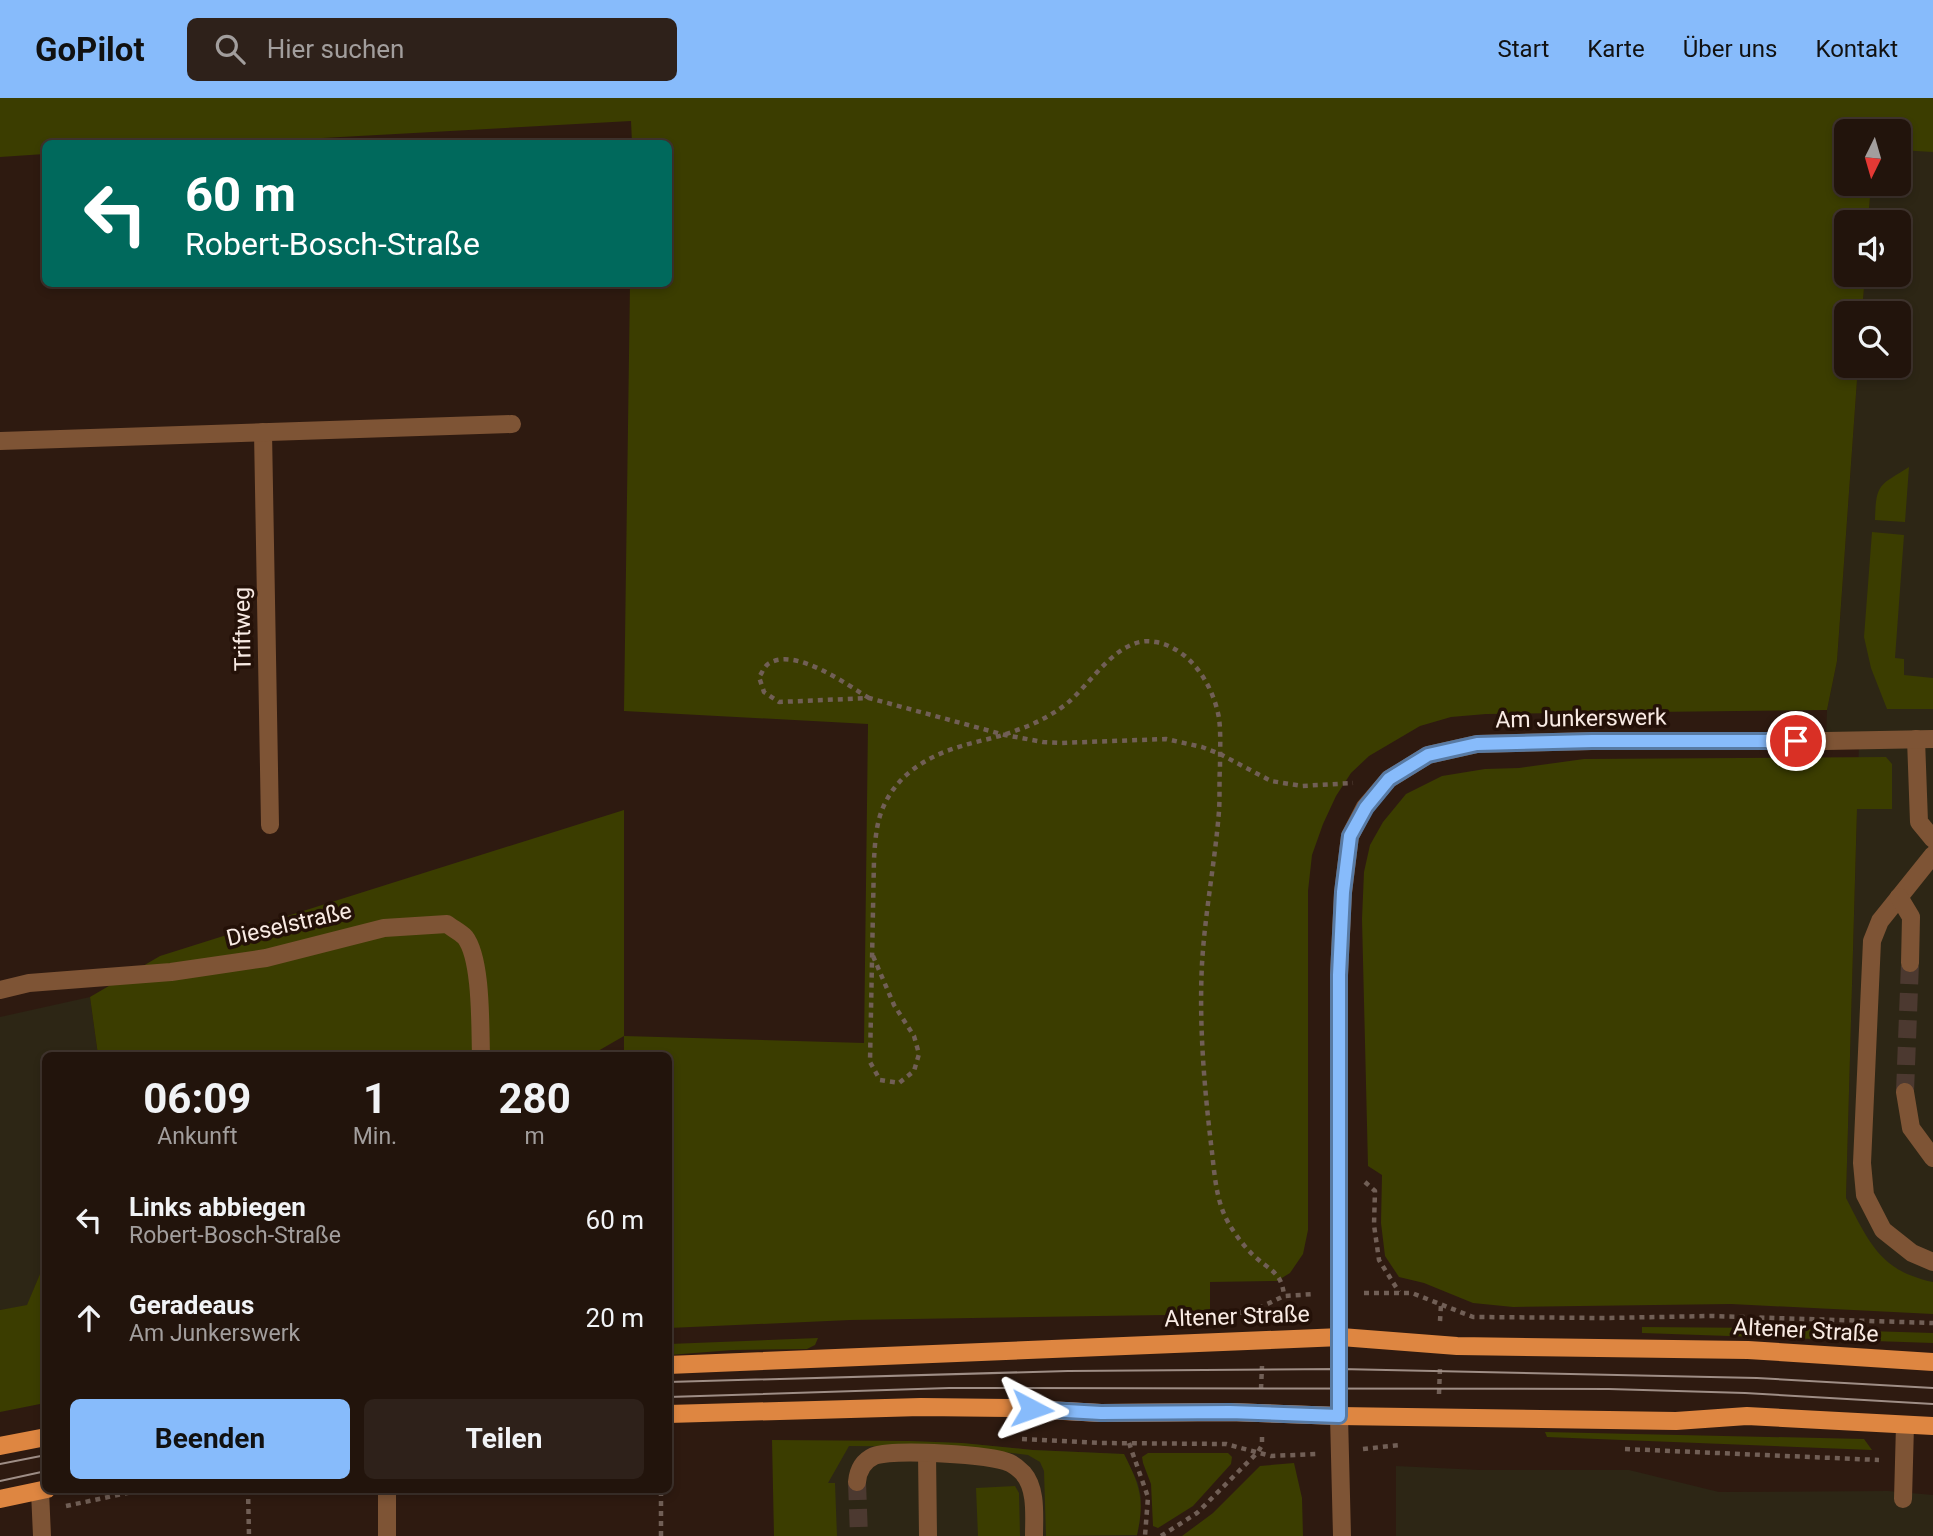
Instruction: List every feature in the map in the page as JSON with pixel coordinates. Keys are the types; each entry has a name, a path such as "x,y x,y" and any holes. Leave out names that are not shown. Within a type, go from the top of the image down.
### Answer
{"main road":[{"name":"Altener Straße","path":"672,1364 1340,1337 1457,1346 1748,1350 1933,1362"},
{"path":"672,1414 934,1407 1101,1413 1230,1412 1676,1421 1746,1416 1933,1426"},
{"path":"0,1446 42,1438"},
{"path":"0,1499 42,1490"}],"street":[{"path":"0,441 512,424"},
{"name":"Triftweg","path":"263,432 270,825"},
{"path":"1925,739 1919,822 1933,839"},
{"name":"Am Junkerswerk","path":"1342,1536 1339,1416 1339,975 1344,882 1350,836 1366,807 1389,779 1428,755 1488,743 1925,739"},
{"path":"1933,855 1880,921 1872,941 1862,1163 1866,1195 1883,1230 1912,1253 1933,1262"},
{"path":"1899,897 1911,917 1910,963"},
{"name":"Dieselstraße","path":"0,990 29,983 171,972 265,958 384,928 447,924 465,937 475,959 481,1052"},
{"path":"1905,1092 1911,1128 1933,1158"},
{"path":"1903,1499 1905,1424"},
{"path":"927,1453 928,1536"},
{"path":"857,1482 858,1473 864,1463 875,1456 927,1453 978,1456 1009,1463 1023,1472 1031,1488 1034,1536"},
{"path":"42,1536 44,1493"},
{"path":"387,1493 387,1536"}],"path":[{"path":"873,956 894,1006 914,1036 919,1055 914,1071 899,1083 880,1080 870,1062 874,859 882,810 899,781 930,757 1005,735 1041,721 1067,703 1109,659 1133,644 1154,641 1175,649 1198,667 1208,685 1219,717 1219,810 1204,929 1201,993 1212,1153 1224,1216 1253,1255 1283,1282 1284,1296"},
{"path":"869,698 779,702 764,692 759,677 766,665 782,658 810,664 869,698 1026,740 1060,743 1166,739 1202,747 1271,781 1287,785 1321,786 1389,779"},
{"path":"1375,1191 1374,1225 1379,1260 1400,1293"},
{"path":"1020,1439 1226,1444 1271,1455 1340,1452 1401,1445"},
{"path":"1129,1443 1147,1497 1145,1536"},
{"path":"1619,1449 1904,1461"},
{"path":"41,1511 127,1493"},
{"path":"248,1493 249,1536"},
{"path":"661,1493 661,1536"}],"shaded area":[{"path":"0,98 1933,98 1933,152 1911,151 1911,119 1834,119 1834,196 1870,196 1869,210 1834,210 1834,287 1864,287 1863,301 1834,301 1834,378 1857,378 1837,661 1827,710 1486,714 1451,717 1420,726 1369,756 1351,773 1336,796 1312,855 1308,891 1308,1230 1303,1254 1290,1273 1277,1281 1210,1282 1210,1309 1165,1315 850,1320 672,1328 672,1052 624,1052 624,1036 864,1043 868,724 624,711 630,287 672,287 672,140 632,140 631,121 287,140 42,140 42,154 0,157"},
{"path":"1933,120 1933,1302 1843,1300 1859,741 1826,741 1827,710 1837,661 1857,378 1911,378 1911,301 1863,301 1864,287 1911,287 1911,210 1869,210 1870,196 1911,196 1911,127"},
{"path":"1909,467 1905,522 1875,520 1881,487"},
{"path":"1872,532 1904,535 1895,658 1904,659 1904,675 1933,678 1933,709 1887,709 1871,668 1864,637"},
{"path":"1886,757 1892,764 1892,809 1857,809 1846,1198 1870,1241 1888,1262 1915,1277 1933,1282 1933,1314 1731,1304 1513,1307 1473,1303 1424,1283 1399,1277 1385,1256 1381,1223 1382,1175 1368,1166 1362,919 1364,872 1370,845 1383,822 1406,794 1442,776 1584,759"},
{"path":"624,810 624,1036 596,1052 98,1052 90,997 160,956"},
{"path":"90,997 98,1052 42,1052 42,1269 27,1306 0,1310 0,1017"},
{"path":"42,1269 42,1404 0,1412 0,1310 27,1305"},
{"path":"1642,1327 1933,1333 1933,1343 1642,1333"},
{"path":"818,1338 815,1345 807,1349 733,1350 672,1355 672,1344"},
{"path":"1545,1432 1864,1439 1872,1450 1547,1437"},
{"path":"772,1440 962,1443 1033,1450 1124,1454 1140,1493 1141,1512 1137,1535 1046,1536 1044,1471 1040,1462 1028,1455 963,1447 849,1446 828,1483 835,1483 837,1536 774,1536"},
{"path":"807,1441 962,1443 1033,1450 1124,1454 1138,1483 1141,1497 1137,1536 797,1536"},
{"path":"1148,1453 1228,1453 1232,1457 1231,1464 1193,1506 1158,1528 1153,1526 1151,1484 1142,1457"},
{"path":"1294,1463 1302,1498 1303,1536 1182,1536 1213,1513 1260,1466"},
{"path":"1396,1466 1480,1470 1629,1470 1719,1492 1888,1491 1933,1495 1933,1536 1396,1536"},
{"path":"1015,1486 1019,1493 1020,1536 978,1536 976,1488"}],"tunnel":[{"path":"1905,1092 1910,963"},
{"path":"857,1482 859,1536"}],"tram line":[{"path":"672,1382 1068,1371 1340,1369 1757,1378 1933,1388"},
{"path":"672,1397 949,1388 1609,1389 1745,1393 1933,1404"},
{"path":"0,1464 42,1456"},
{"path":"0,1481 42,1472"}],"route":[{"path":"1032,1409 1101,1413 1230,1412 1339,1416 1339,975 1343,892 1350,836 1366,807 1389,779 1428,755 1477,744 1796,741"}]}
